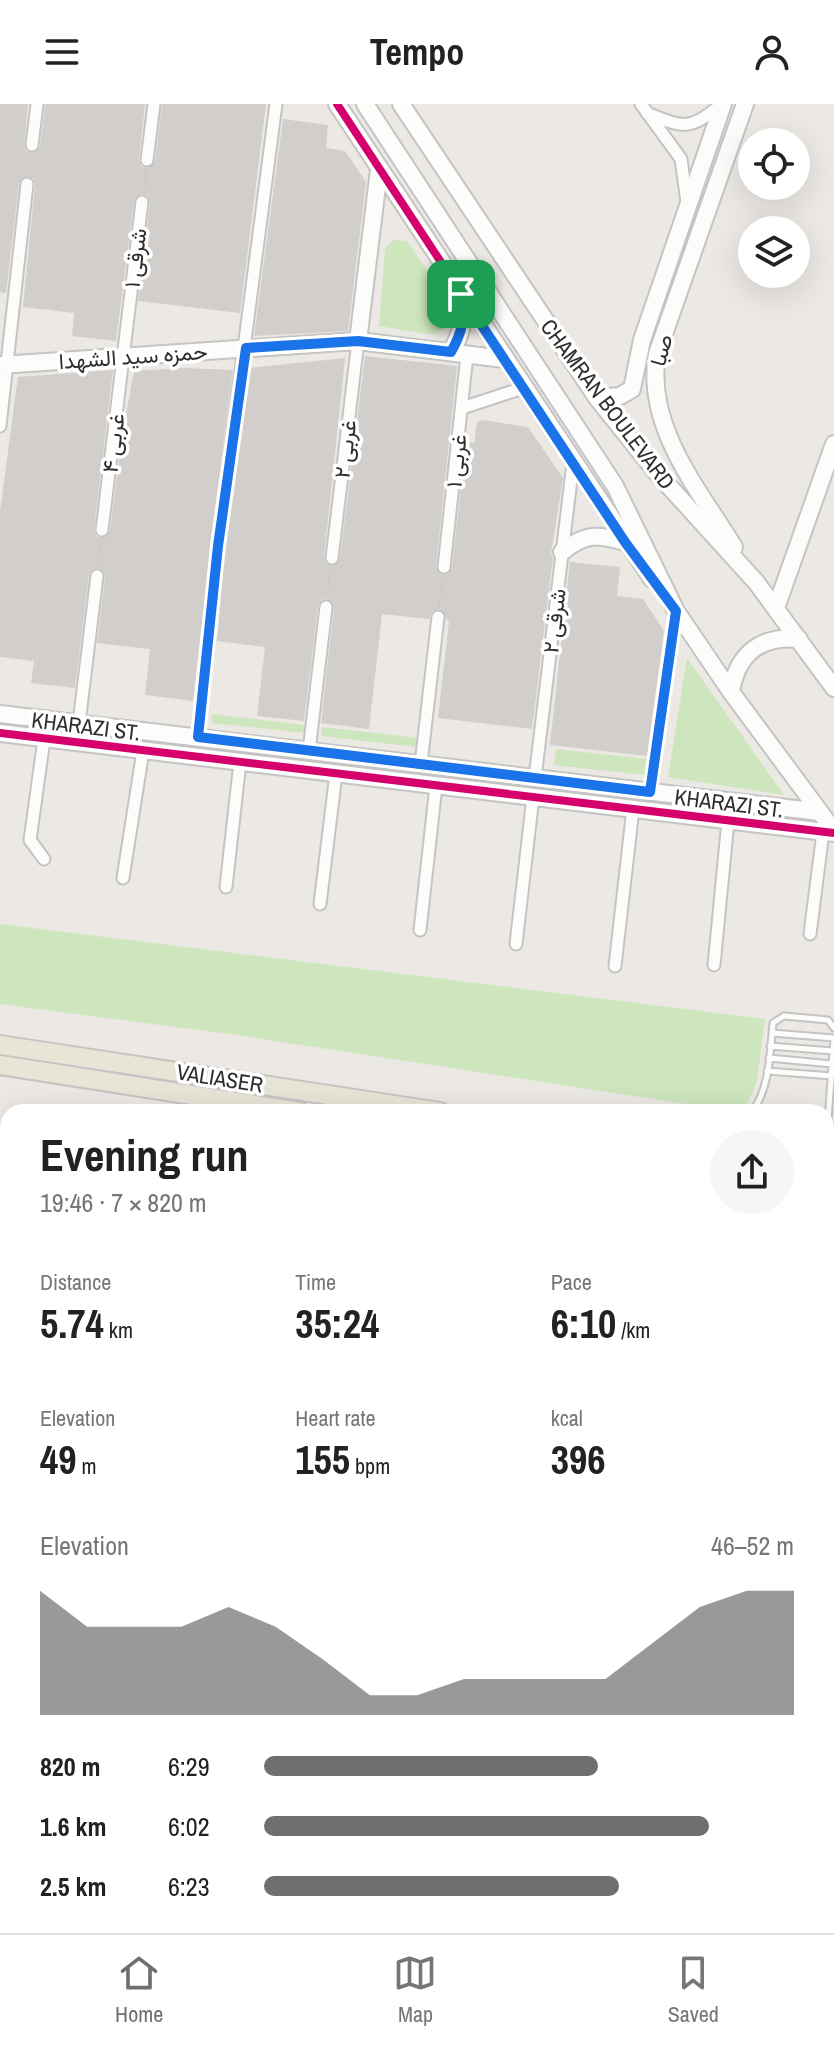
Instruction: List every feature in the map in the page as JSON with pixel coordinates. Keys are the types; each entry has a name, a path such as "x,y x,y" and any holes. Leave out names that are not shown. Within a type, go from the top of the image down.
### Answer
{"main road":[{"name":"VALIASER","path":"0,1045 387,1104"},
{"name":"VALIASER","path":"0,1065 249,1104"}],"street":[{"path":"32,145 37,104"},
{"path":"147,160 154,104"},
{"path":"218,546 276,104"},
{"name":"CHAMRAN BOULEVARD","path":"365,104 615,486 676,611"},
{"name":"CHAMRAN BOULEVARD","path":"401,104 597,398 657,473 756,582 834,688"},
{"path":"644,108 683,127 699,123 723,104"},
{"name":"صبا","path":"597,398 620,396 632,389 642,340 723,104"},
{"name":"صبا","path":"745,104 657,354 653,378 666,433 756,582"},
{"name":"CHAMRAN BOULEVARD","path":"340,107 625,542 820,812 830,832"},
{"path":"644,108 681,159 687,210"},
{"path":"358,341 379,170"},
{"path":"0,426 4,365 27,184"},
{"name":"۱ شرقی","path":"123,357 142,202"},
{"path":"459,353 464,317 461,294"},
{"name":"حمزه سید الشهدا","path":"4,365 358,341 504,359"},
{"name":"۲ غربی","path":"332,558 358,341"},
{"name":"۱ غربی","path":"444,567 462,408 459,353"},
{"name":"۴ غربی","path":"102,530 123,357"},
{"path":"462,408 523,388"},
{"path":"776,608 834,444"},
{"name":"۲ شرقی","path":"535,778 573,463"},
{"path":"562,552 575,542 599,535 625,542"},
{"path":"79,723 97,576"},
{"path":"198,737 213,599"},
{"path":"309,751 326,607"},
{"path":"650,792 676,611"},
{"path":"421,764 438,617"},
{"path":"731,692 737,668 752,649 766,641 783,637 799,639"},
{"name":"KHARAZI ST.","path":"0,714 820,812"},
{"path":"22,736 24,717"},
{"name":"KHARAZI ST.","path":"0,733 830,832"},
{"path":"44,739 30,840 44,859"},
{"path":"226,887 244,763 251,744"},
{"path":"123,878 143,751"},
{"path":"320,904 336,774"},
{"path":"420,930 436,786"},
{"path":"516,944 533,797"},
{"path":"615,966 633,809"},
{"path":"714,965 728,821"},
{"path":"810,934 830,832"}],"lane":[{"path":"758,1104 767,1071 773,1023 784,1016 828,1020 834,1028"},
{"path":"772,1033 834,1039 832,1104"},
{"path":"770,1045 833,1051"},
{"path":"769,1058 832,1064"},
{"path":"767,1071 832,1076"}],"path":[{"path":"97,576 102,530"},
{"path":"213,599 218,546"},
{"path":"326,607 332,558"},
{"path":"438,617 444,567"}],"green space":[{"path":"393,240 407,241 450,305 448,326 433,335 379,326 385,249"},
{"path":"687,658 784,795 668,777"},
{"path":"212,714 305,725 304,733 212,723"},
{"path":"322,727 418,738 417,747 321,736"},
{"path":"556,749 647,759 645,775 554,765"},
{"path":"0,924 765,1019 757,1081 748,1103 685,1104 236,1035 0,1004"}],"building":[{"path":"0,104 28,104 24,145 26,151 32,153 40,147 45,104 145,104 139,159 141,166 147,168 155,161 162,104 266,104 240,313 138,301 150,203 148,196 142,194 134,201 116,341 72,336 74,313 23,307 35,185 33,178 27,176 19,183 6,293 0,292"},
{"path":"283,119 328,125 326,148 345,151 366,182 348,331 254,336"},
{"path":"365,356 457,366 436,566 440,574 448,574 452,568 466,442 474,443 477,422 482,420 528,427 563,478 551,553 553,558 532,729 438,718 449,622 440,609 432,611 429,619 382,614 369,729 321,723 334,608 328,599 322,600 318,606 304,721 257,716 265,647 217,641 221,599 215,591 209,592 205,598 193,701 145,695 150,649 97,643 105,577 99,568 93,569 89,575 75,688 31,683 34,661 0,657 0,511 18,377 113,370 94,529 96,536 102,538 110,531 134,371 183,368 233,370 210,545 212,552 218,554 226,547 250,368 345,358 324,557 326,564 332,566 340,559"},
{"path":"570,562 620,567 617,596 643,599 664,631 647,756 550,745"}],"cycle path":[{"path":"337,104 625,542 676,611 650,792"},
{"path":"0,733 834,833"}],"route":[{"path":"461,294 625,542 676,611 650,792 198,737 218,546 246,348 358,341 451,352 461,335 464,317 461,294"}]}
